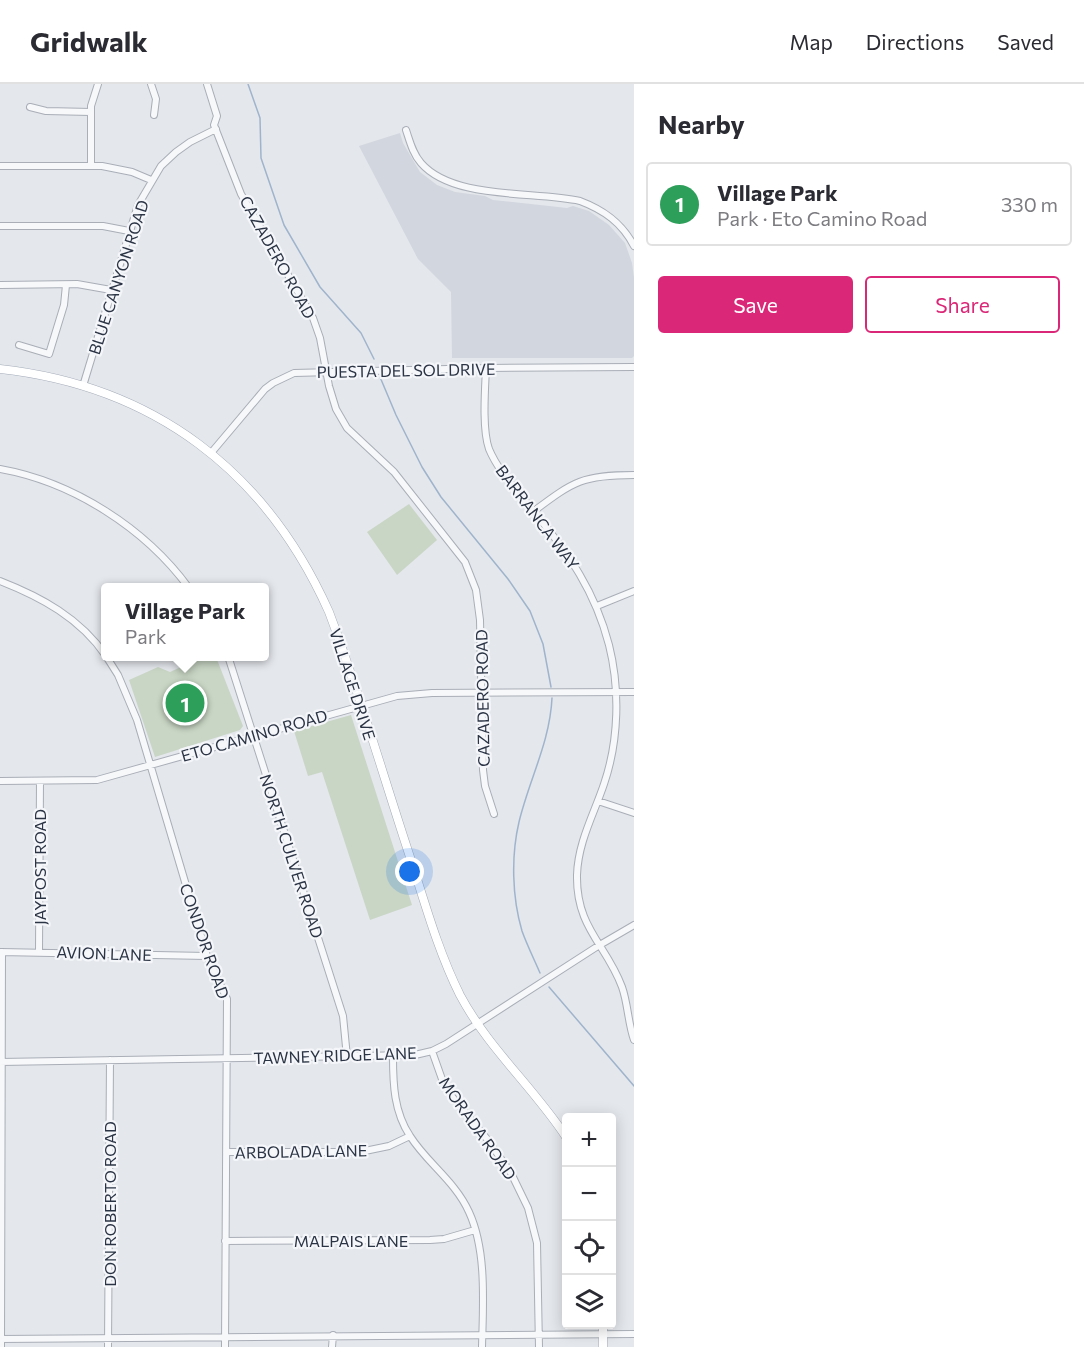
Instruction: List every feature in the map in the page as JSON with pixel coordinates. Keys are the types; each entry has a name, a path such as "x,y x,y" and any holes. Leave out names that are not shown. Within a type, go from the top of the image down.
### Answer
{"main road":[{"name":"VILLAGE DRIVE","path":"0,369 45,376 83,386 132,404 154,415 211,453 270,511 290,538 329,612 436,937 460,995 476,1023 562,1130"},
{"path":"603,1329 603,1347"}],"street":[{"path":"91,166 91,112 93,95 98,84"},
{"path":"151,84 156,99 154,115"},
{"name":"CAZADERO ROAD","path":"207,84 217,116 214,125 245,200 313,318 320,338 336,409 347,428 394,472 459,553 470,571 480,608 483,770 485,786 494,814"},
{"path":"30,106 46,111 91,112"},
{"name":"BLUE CANYON ROAD","path":"83,386 138,205 161,166 190,142 216,129"},
{"path":"406,130 411,147 421,163 439,178 467,188 580,201 598,208 611,217 634,246"},
{"path":"0,166 91,166 118,169 151,180"},
{"path":"0,226 103,226 129,231"},
{"path":"0,285 66,285 111,290"},
{"path":"19,345 49,354 64,305 66,285"},
{"name":"PUESTA DEL SOL DRIVE","path":"211,453 258,396 273,383 294,374 326,371 486,368 634,368"},
{"name":"BARRANCA WAY","path":"486,368 485,404 489,449 506,477 567,554 597,606 610,647 616,692 612,750 608,773 582,843 577,880 581,908 590,933 622,986 634,1040"},
{"path":"0,469 45,481 105,511 157,552 185,583"},
{"path":"534,511 566,487 583,479 603,475 634,474"},
{"name":"CONDOR ROAD","path":"0,581 45,601 68,616 101,650"},
{"path":"597,606 634,591"},
{"name":"CONDOR ROAD","path":"109,661 118,675 137,720 207,956 227,999 225,1347"},
{"name":"NORTH CULVER ROAD","path":"229,661 343,1016 347,1057"},
{"name":"ETO CAMINO ROAD","path":"0,781 97,780 361,705 412,694 634,692"},
{"name":"JAYPOST ROAD","path":"39,952 40,782"},
{"path":"598,801 634,813"},
{"name":"TAWNEY RIDGE LANE","path":"1,1062 415,1055 432,1051 634,925"},
{"path":"1,952 1,1347"},
{"name":"AVION LANE","path":"1,952 207,956"},
{"name":"MORADA ROAD","path":"432,1051 443,1082 511,1173 528,1208 537,1243 539,1347"},
{"path":"393,1057 396,1101 410,1136 452,1185 469,1212 476,1230 481,1255 482,1347"},
{"name":"DON ROBERTO ROAD","path":"108,1347 110,1060"},
{"name":"ARBOLADA LANE","path":"226,1152 360,1152 389,1146 410,1136"},
{"name":"MALPAIS LANE","path":"225,1241 430,1240 444,1239 476,1230"},
{"path":"0,1339 634,1334"},
{"path":"332,1347 333,1335"}],"shaded area":[{"path":"400,133 403,143 420,172 437,185 455,192 485,196 493,200 567,208 573,206 589,211 609,225 625,243 632,263 634,356 632,358 452,358 451,292 418,259 359,146"}],"green space":[{"path":"409,504 437,540 397,575 367,532"},
{"path":"194,661 218,661 243,726 240,730 155,757 129,680 158,667 170,672"},
{"path":"351,715 412,905 370,920 322,772 308,776 294,731"}],"waterway":[{"path":"248,84 260,118 261,158 284,225 320,287 361,333 374,359"},
{"path":"380,377 422,467 441,497 508,579 530,611 543,644 551,687"},
{"path":"540,973 519,918 514,862 519,822 547,730 552,698"},
{"path":"549,987 634,1086"}],"place":[{"name":"Village Park","path":"185,703"}]}
